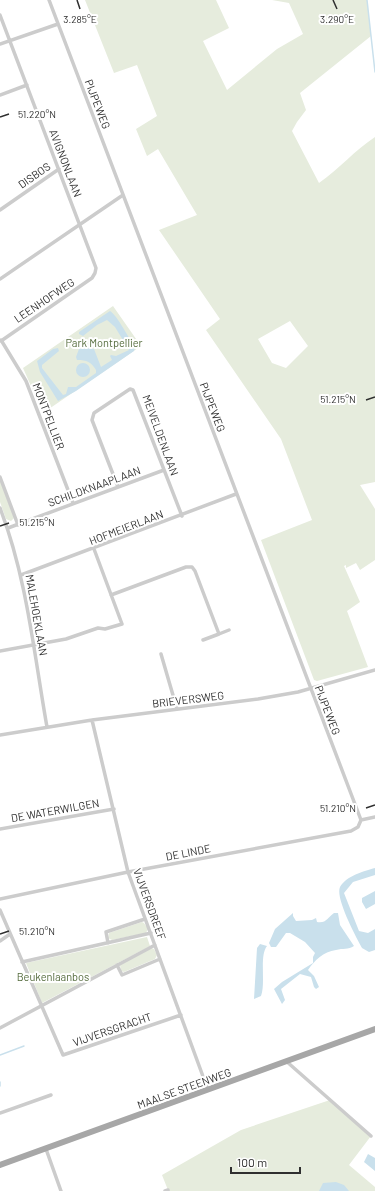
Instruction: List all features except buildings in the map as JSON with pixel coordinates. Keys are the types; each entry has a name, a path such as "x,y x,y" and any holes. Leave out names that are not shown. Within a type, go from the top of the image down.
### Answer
{"main road":[{"name":"MAALSE STEENWEG","path":"0,1165 375,1029"}],"street":[{"name":"PIJPEWEG","path":"49,0 361,820"},
{"name":"AVIGNONLAAN","path":"0,15 80,224 96,268 95,273"},
{"path":"0,44 58,24"},
{"path":"0,95 27,85"},
{"name":"DISBOS","path":"0,210 59,169"},
{"path":"0,279 123,195"},
{"name":"LEENHOFWEG","path":"0,340 92,278 95,273"},
{"name":"MONTPELLIER","path":"0,340 26,381 73,503"},
{"name":"MEIVELDENLAAN","path":"118,487 92,420 94,413 130,389 133,390 182,516"},
{"name":"SCHILDKNAAPLAAN","path":"8,528 164,470"},
{"path":"0,477 18,525"},
{"name":"HOFMEIERLAAN","path":"21,575 182,516 236,494"},
{"name":"MALEHOEKLAAN","path":"0,508 8,528 21,575 47,727"},
{"path":"0,651 66,640 98,628 104,629 122,624 94,549"},
{"path":"111,595 186,567 192,567 195,571 219,634"},
{"path":"202,640 229,630"},
{"path":"161,654 177,709"},
{"name":"BRIEVERSWEG","path":"0,735 92,720 236,703 310,688 375,670"},
{"name":"VIJVERSDREEF","path":"92,720 128,872 208,1090"},
{"name":"DE WATERWILGEN","path":"0,829 114,809"},
{"name":"DE LINDE","path":"0,899 128,872 351,830 358,827 361,820 375,817"},
{"name":"VIJVERSGRACHT","path":"0,910 63,1055 181,1016"},
{"path":"108,943 106,932 145,919"},
{"path":"22,962 151,933"},
{"path":"0,941 10,934"},
{"path":"0,1028 155,945"},
{"path":"117,965 122,975 160,959"},
{"path":"286,1061 371,1136"},
{"path":"0,1113 51,1095"},
{"path":"46,1149 61,1191"}],"green space":[{"path":"85,0 216,0 229,28 203,41 227,90 277,49 303,34 289,3 272,0 367,0 371,36 300,93 306,110 292,131 319,183 375,137 375,482 360,485 375,509 375,560 360,570 356,563 346,568 346,565 344,566 360,602 347,611 368,667 317,681 314,680 261,540 312,520 281,439 206,330 220,319 159,230 197,215 158,149 147,156 136,129 157,116 137,65 114,73","holes":["290,321 308,346 286,368 272,363 258,339"]},
{"name":"Park Montpellier","path":"113,306 141,346 43,413 23,368"},
{"path":"0,480 14,518 11,521 6,519 0,502"},
{"path":"142,922 148,929 146,933 112,940 108,938 109,933"},
{"name":"Beukenlaanbos","path":"147,937 150,946 42,1003 26,963"},
{"path":"151,948 154,949 157,955 155,959 124,972 121,971 120,965"},
{"path":"330,1100 371,1136 349,1165 375,1187 375,1191 165,1191 168,1190 162,1175 241,1130"}],"water":[{"path":"110,311 116,317 135,348 134,351 76,391 58,401 40,372 37,361 53,349 58,348 59,351 42,365 42,368 63,395 66,394 68,387 76,387 96,373 96,370 90,363 83,360 77,360 76,357 79,349 86,347 94,349 101,367 112,360 111,355 116,356 129,350 115,327 107,320 97,325 83,336 79,334 79,332"},
{"path":"83,363 88,365 90,370 88,375 83,377 78,375 76,370 78,365"},
{"path":"375,868 375,875 353,882 344,893 359,931 368,933 375,929 375,950 369,952 362,948 355,935 340,900 339,892 340,887 346,880 356,874"},
{"path":"375,891 375,904 366,909 362,902 362,898"},
{"path":"293,913 296,921 312,920 316,918 317,922 323,922 334,913 338,913 340,925 354,946 331,951 320,957 308,970 314,976 319,987 316,989 314,987 311,977 300,974 281,989 285,1000 282,1004 274,989 282,982 313,963 315,953 305,942 290,933 286,933 276,947 271,947 269,943 275,929"},
{"path":"260,944 267,946 263,956 263,984 261,996 254,999 257,948"},
{"path":"368,1154 375,1158 375,1171 364,1162"},
{"path":"336,1182 344,1185 349,1191 319,1191 323,1183"}],"waterway":[{"path":"367,0 375,72"},
{"path":"0,1055 24,1046"}]}
